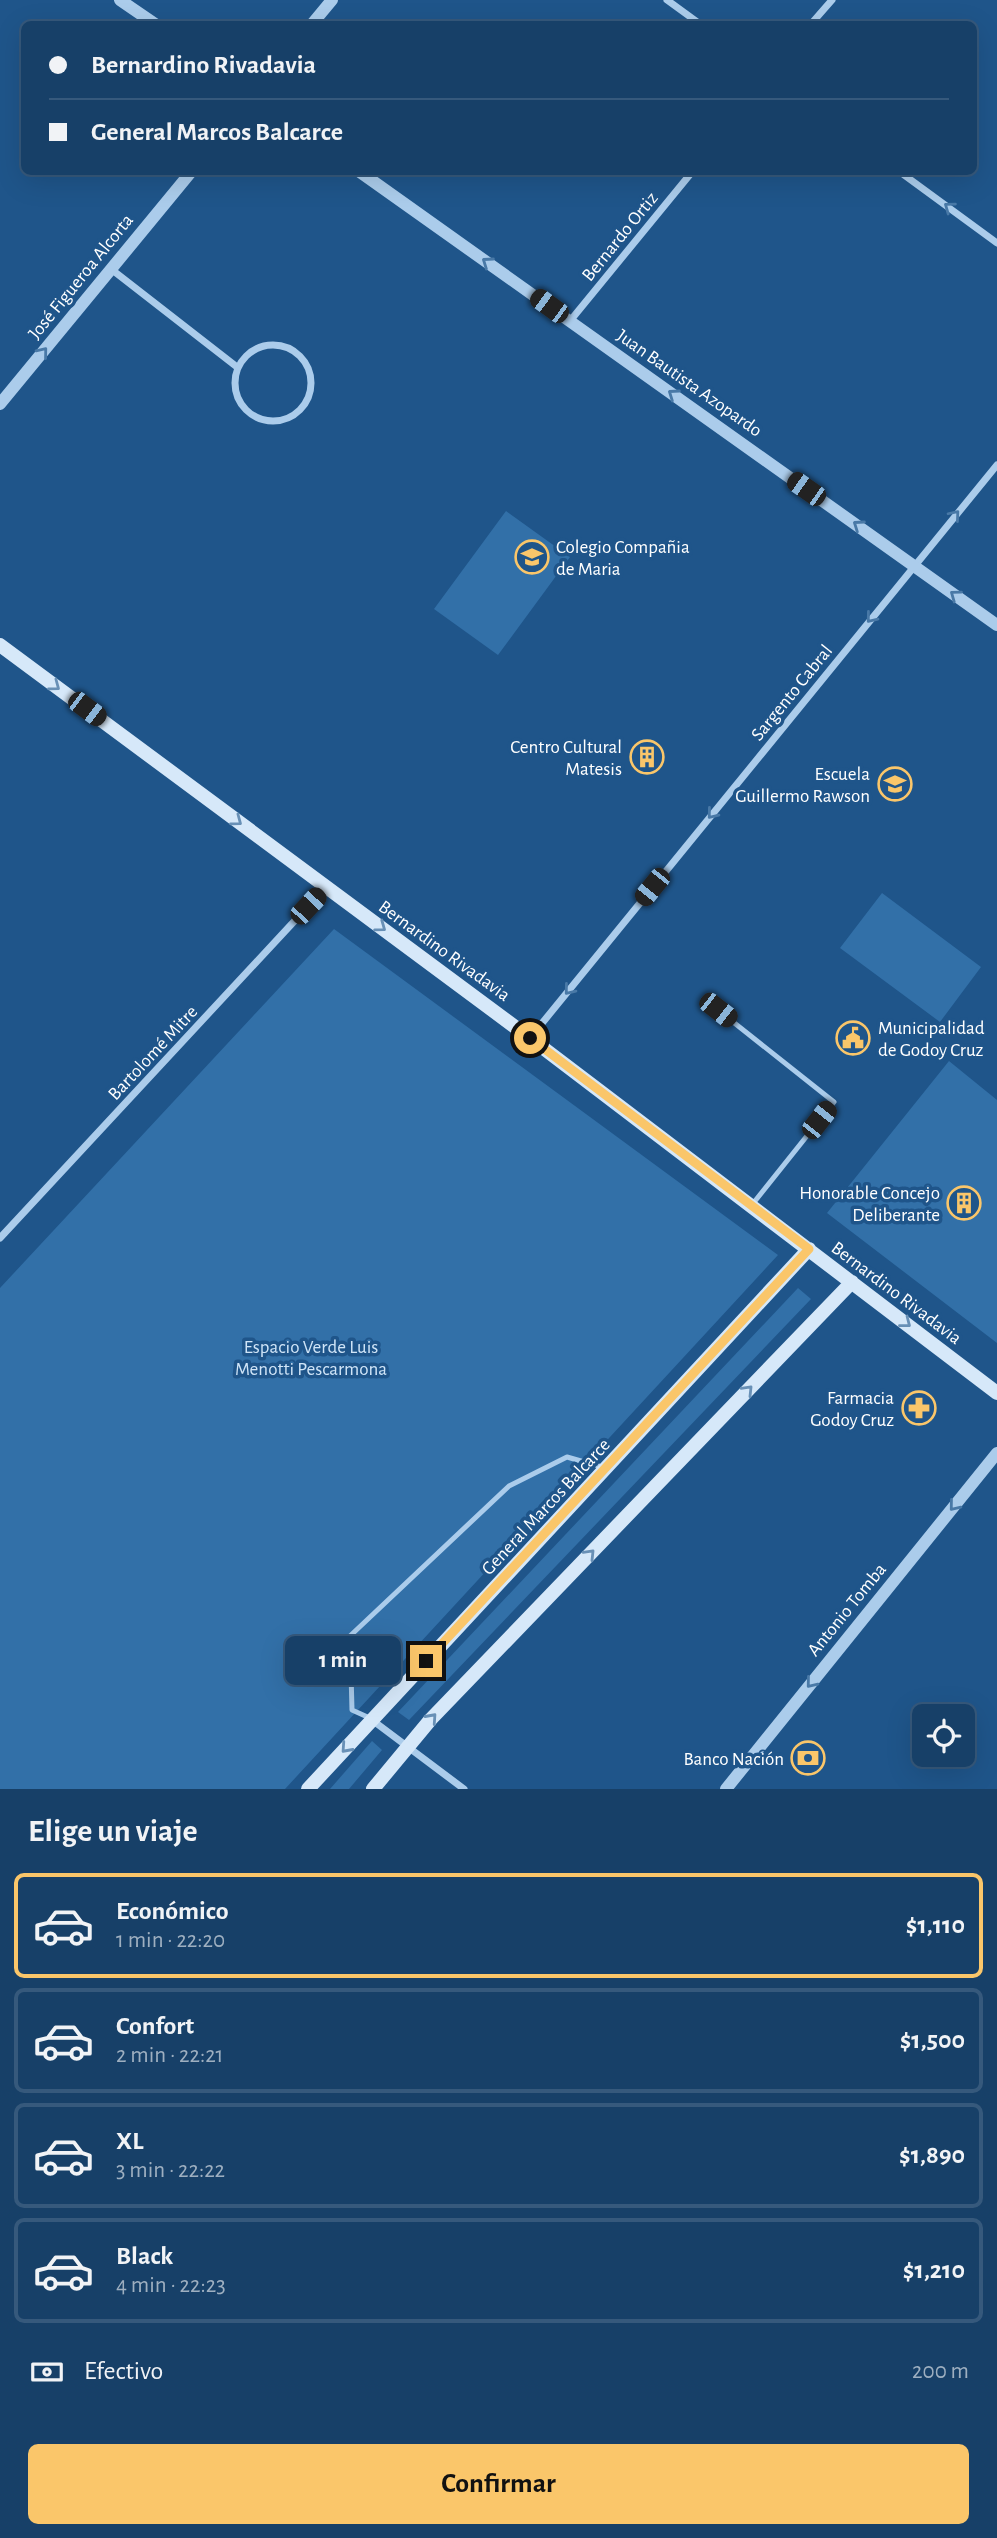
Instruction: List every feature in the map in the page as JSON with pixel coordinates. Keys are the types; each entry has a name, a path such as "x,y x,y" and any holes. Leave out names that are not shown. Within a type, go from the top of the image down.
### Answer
{"main road":[{"name":"Bernardino Rivadavia","path":"0,645 530,1038 997,1393"},
{"name":"General Marcos Balcarce","path":"308,1789 809,1249"},
{"path":"373,1789 431,1719 852,1282"}],"street":[{"path":"120,0 151,21"},
{"path":"314,21 332,0"},
{"path":"667,0 696,21"},
{"path":"814,21 832,0"},
{"name":"José Figueroa Alcorta","path":"0,404 189,175"},
{"name":"Juan Bautista Azopardo","path":"364,175 997,625"},
{"name":"Bernardo Ortiz","path":"570,321 690,175"},
{"path":"904,175 997,243"},
{"path":"111,269 237,368"},
{"path":"267,344 291,349 302,356 309,367 312,380 306,404 286,419 261,419 241,404 234,380 237,368 244,357 254,349 267,344"},
{"name":"Sargento Cabral","path":"530,1038 997,465"},
{"name":"Bartolomé Mitre","path":"0,1238 326,887"},
{"name":"Antonio Tomba","path":"726,1789 997,1453"},
{"path":"372,1719 464,1789"}],"lane":[{"path":"718,1010 834,1102 751,1206"},
{"path":"372,1719 352,1710 349,1636 509,1486 568,1457 607,1468"}],"green space":[{"path":"506,511 570,557 498,655 434,609"},
{"path":"882,893 981,967 940,1022 840,948"},
{"name":"Espacio Verde Luis Menotti Pescarmona","path":"334,929 778,1255 285,1789 0,1789 0,1288"},
{"path":"949,1061 997,1100 997,1343 827,1213"},
{"path":"798,1288 811,1299 409,1720 398,1712"},
{"path":"372,1741 382,1750 349,1789 330,1789"}],"place":[{"name":"Colegio Compañia de Maria","path":"532,557"},
{"name":"Centro Cultural Matesis","path":"647,757"},
{"name":"Escuela Guillermo Rawson","path":"895,784"},
{"name":"Municipalidad de Godoy Cruz","path":"853,1038"},
{"name":"Honorable Concejo Deliberante","path":"964,1203"},
{"name":"Farmacia Godoy Cruz","path":"919,1408"},
{"name":"Banco Nación","path":"808,1758"}],"route":[{"path":"426,1661 809,1249 530,1038"}]}
